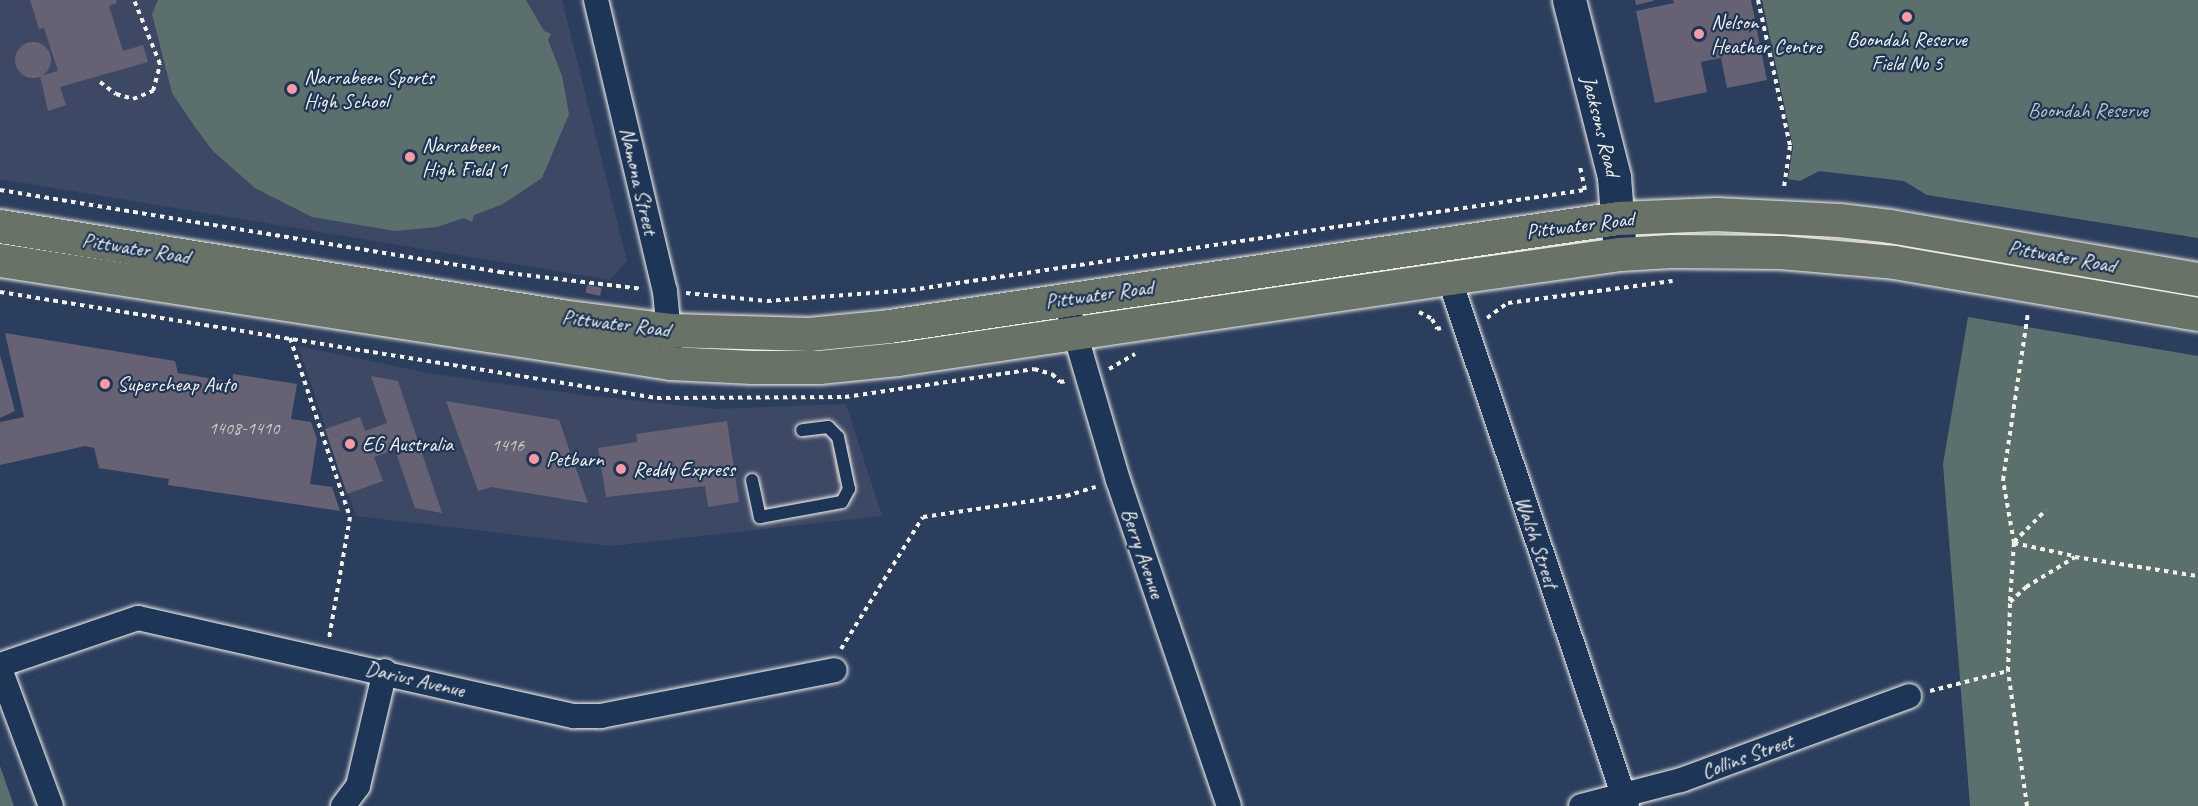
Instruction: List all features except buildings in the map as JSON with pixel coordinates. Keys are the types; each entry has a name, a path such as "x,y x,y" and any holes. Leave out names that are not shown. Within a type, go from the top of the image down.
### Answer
{"highway":[{"name":"Pittwater Road","path":"0,226 671,330 810,334 1618,219 1716,214 1839,220 2198,279"},
{"name":"Pittwater Road","path":"0,260 670,363 819,367 1073,335 1620,254 1671,251 1837,256 1959,272 2198,314"}],"street":[{"name":"Namona Street","path":"596,0 665,291 671,330 670,363"},
{"name":"Jacksons Road","path":"1569,0 1614,177 1620,254"},
{"name":"Walsh Street","path":"1449,278 1625,801"},
{"name":"Berry Avenue","path":"1065,298 1073,335 1118,480 1229,806"},
{"name":"Darius Avenue","path":"0,667 138,618 385,671 574,716 601,716 835,670"},
{"path":"0,667 51,806"},
{"path":"343,806 358,786 385,671"},
{"name":"Collins Street","path":"1581,806 1625,801 1909,696"}],"lane":[{"path":"752,480 759,517 842,502 849,489 838,438 828,427 802,430"}],"path":[{"path":"100,82 116,94 133,99 153,91 159,64 134,0"},
{"path":"1758,0 1790,146 1784,187"},
{"path":"0,190 500,272 767,301 911,290 1586,190"},
{"path":"2027,806 2008,670 2013,543 2003,480 2028,311"},
{"path":"290,337 350,517 326,659"},
{"path":"835,670 844,639 923,517 1066,496 1118,480"},
{"path":"2013,543 2046,510"},
{"path":"2013,543 2075,556 2198,576"},
{"path":"2010,602 2036,580 2075,556"},
{"path":"1909,696 2008,670"}],"shaded area":[{"name":"Narrabeen Sports High School","path":"0,0 562,0 627,261 610,280 0,179"},
{"path":"298,346 433,374 591,396 715,409 846,404 882,516 611,546 356,516"}],"green space":[{"name":"Narrabeen High Field 1","path":"158,0 526,0 544,31 551,34 548,40 562,76 569,114 542,178 503,204 474,215 472,222 464,218 437,227 395,231 312,217 255,188 213,151 195,127 172,93 152,14"},
{"name":"Boondah Reserve","path":"1762,0 2198,0 2198,238 1927,195 1904,181 1819,171 1800,181 1788,179 1793,147"},
{"path":"1968,317 2198,356 2198,806 1970,806 1943,464"},
{"path":"0,766 14,806 0,806"}],"place":[{"name":"Boondah Reserve Field No 5","path":"1907,17"},
{"name":"Nelson Heather Centre","path":"1699,34"},
{"name":"Narrabeen Sports High School","path":"292,89"},
{"name":"Narrabeen High Field 1","path":"410,157"},
{"name":"Supercheap Auto","path":"105,384"},
{"name":"EG Australia","path":"350,444"},
{"name":"Petbarn","path":"534,459"},
{"name":"Reddy Express","path":"621,469"}]}
